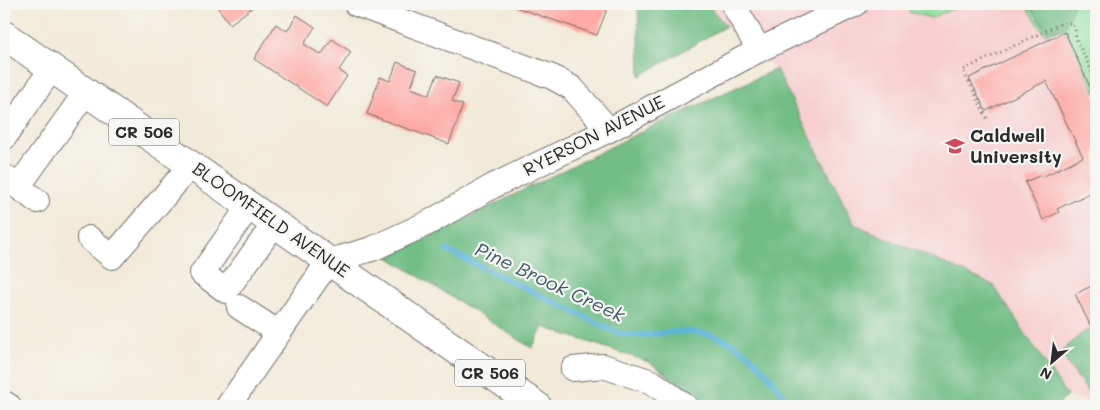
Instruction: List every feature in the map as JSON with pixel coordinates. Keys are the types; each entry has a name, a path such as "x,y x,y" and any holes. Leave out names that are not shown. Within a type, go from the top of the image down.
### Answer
{"main road":[{"name":"BLOOMFIELD AVENUE","path":"4,35 537,406"}],"street":[{"path":"356,4 552,77 572,88 609,130"},
{"path":"733,4 759,50"},
{"name":"RYERSON AVENUE","path":"329,261 372,249 428,223 493,186 609,130 759,50 856,4"},
{"path":"4,138 52,68"},
{"path":"38,201 11,182 86,92"},
{"path":"89,238 112,257 192,165"},
{"path":"250,206 202,273 226,290 275,223"},
{"path":"228,406 329,261"},
{"path":"239,307 278,333"},
{"path":"574,369 603,366 652,382 685,406"},
{"path":"4,403 9,406"}],"path":[{"path":"987,118 963,70 1060,24 1070,23 1075,28 1076,40 1096,80"}],"shaded area":[{"name":"Caldwell University","path":"707,4 1096,4 1096,403 1067,396 993,285 854,224 776,69 726,26"}],"green space":[{"path":"638,4 707,4 726,26 640,76"},
{"path":"908,4 964,4 931,18 909,12"},
{"path":"1025,4 1096,4 1096,94 1065,29 1045,34"},
{"path":"1028,4 1074,4 1065,27 1047,31"},
{"path":"776,69 854,224 993,285 1067,396 1057,406 711,406 649,362 543,327 532,348 388,257 653,126"},
{"path":"1096,327 1096,389 1088,392 1060,353 1081,334"}],"building":[{"path":"215,4 257,4 230,24"},
{"path":"516,4 609,4 597,35 515,7"},
{"path":"297,15 315,27 304,44 321,55 332,39 351,52 339,70 347,76 327,107 254,59 276,24 287,31"},
{"path":"1065,32 1096,100 1096,190 1057,209 1059,212 1043,220 1025,182 1041,175 1042,177 1083,157 1046,81 986,111 969,78"},
{"path":"397,62 417,70 411,88 429,95 437,75 459,83 452,101 463,105 449,144 367,114 380,77 390,81"},
{"path":"1096,284 1096,324 1091,327 1075,294"}],"waterway":[{"name":"Pine Brook Creek","path":"446,250 616,332 639,335 676,332 697,333 714,336 730,342 757,362 791,406"}],"place":[{"name":"Caldwell University","path":"955,146"}]}
